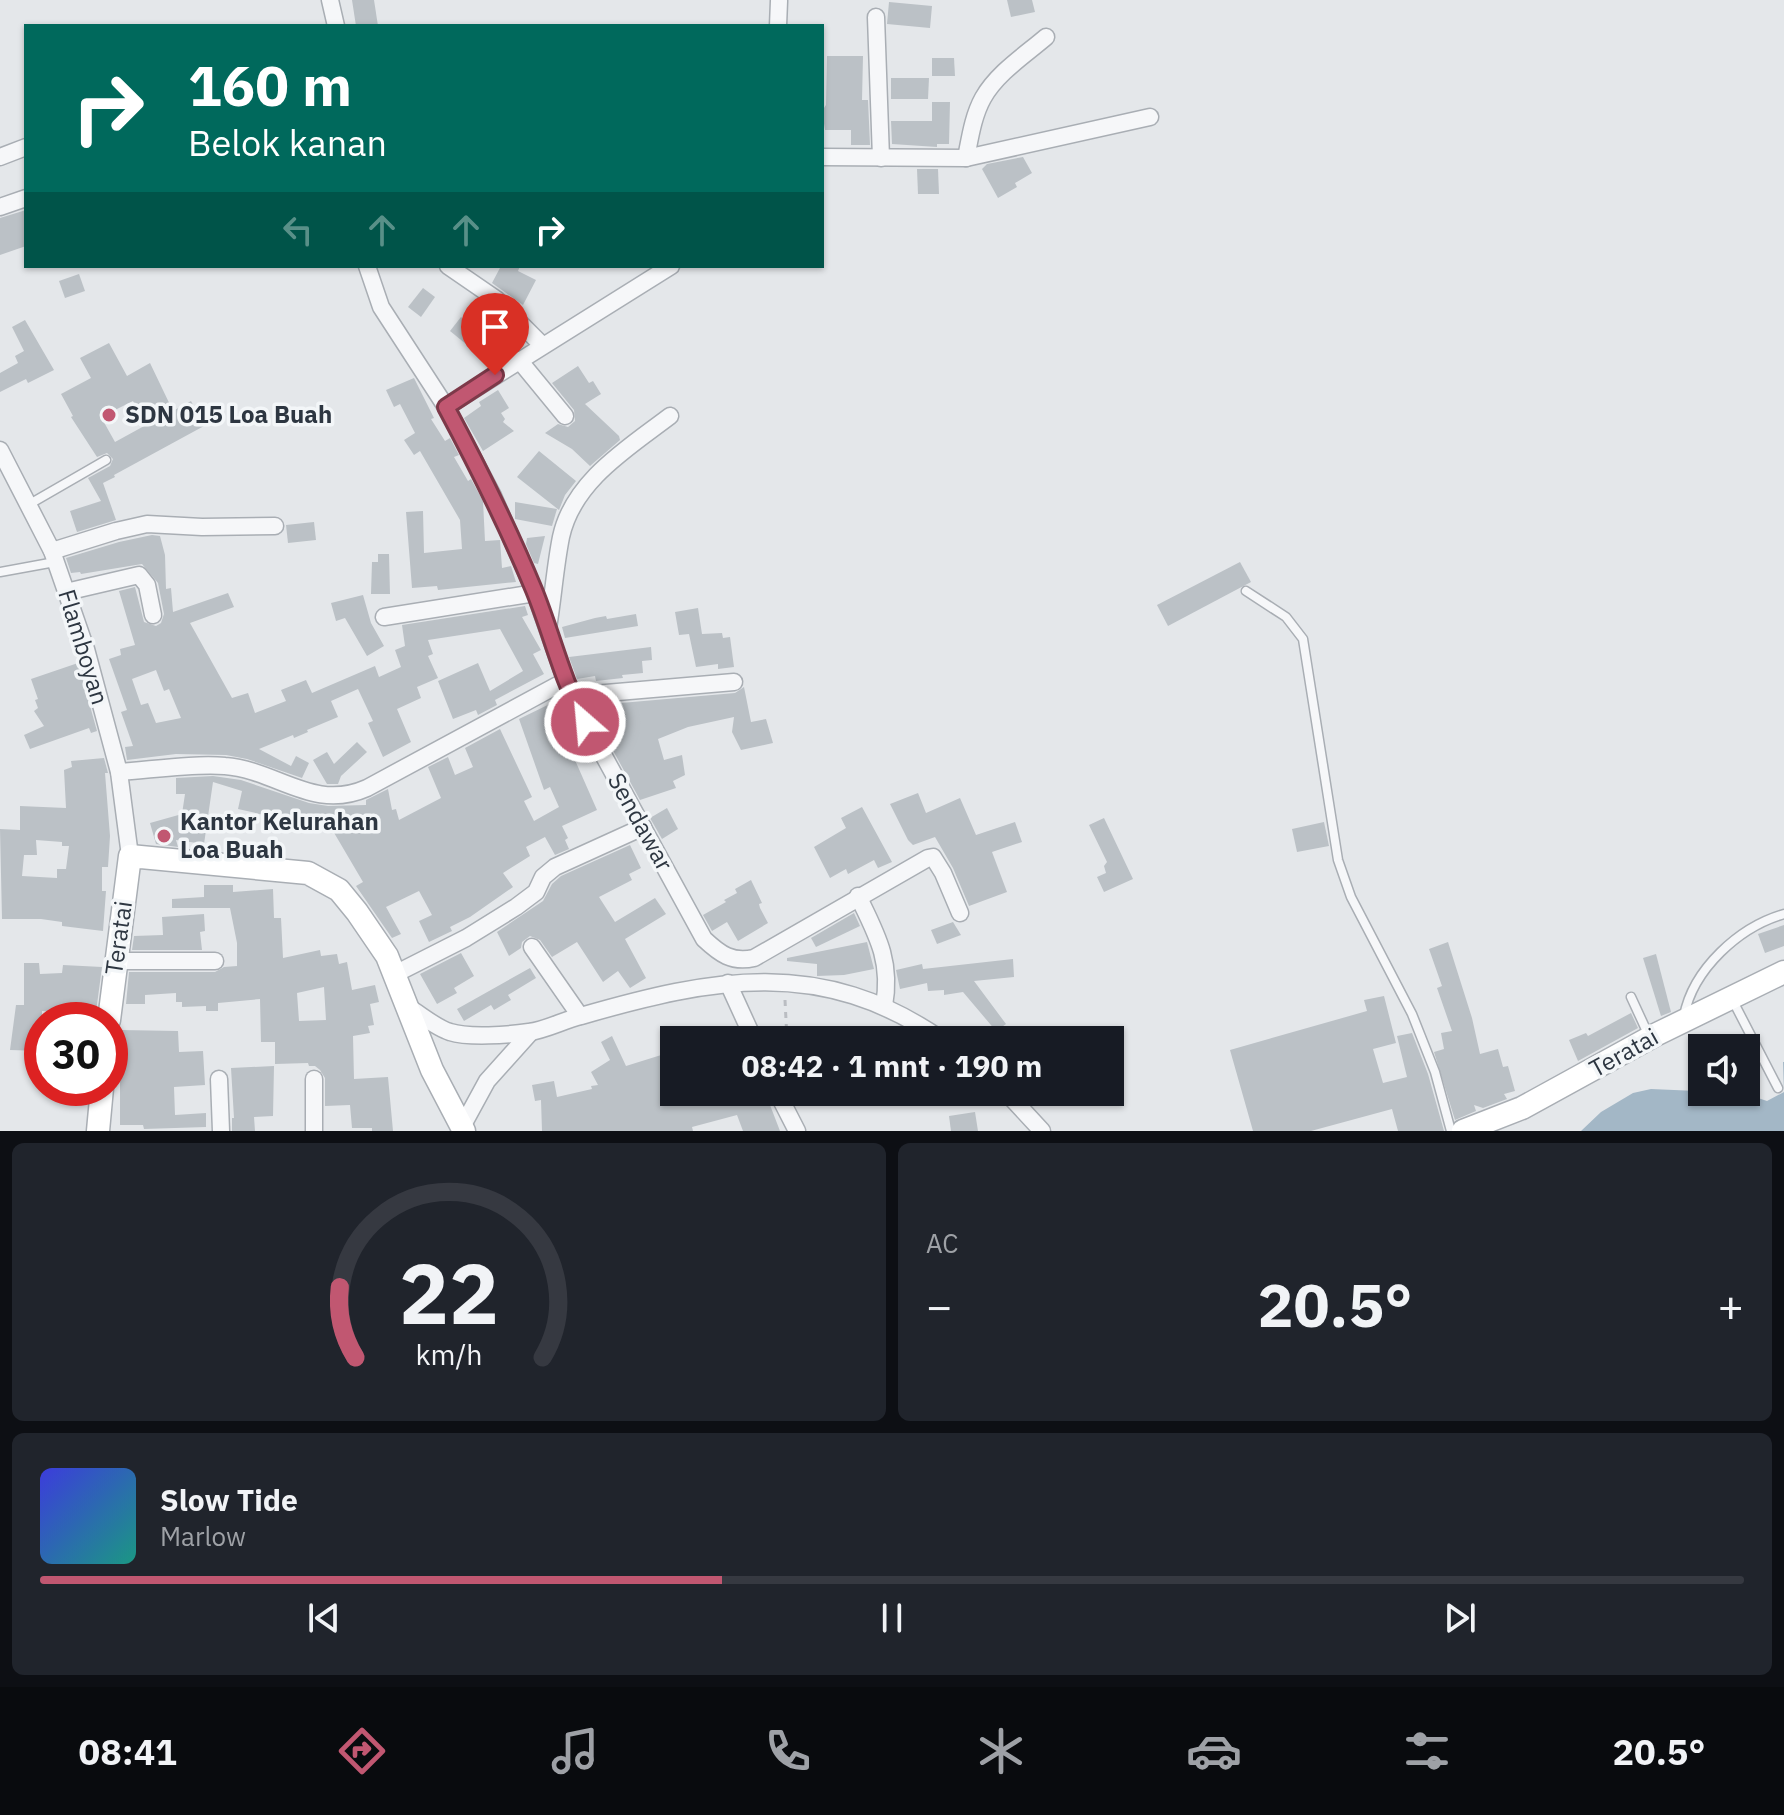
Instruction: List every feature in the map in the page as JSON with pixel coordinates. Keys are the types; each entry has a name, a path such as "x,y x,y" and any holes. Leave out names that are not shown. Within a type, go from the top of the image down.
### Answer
{"main road":[{"name":"Teratai","path":"111,1002 130,856"},
{"path":"130,856 308,873 339,890 387,956 432,1070 464,1128"},
{"name":"Teratai","path":"1463,1131 1522,1108 1650,1038 1784,972"},
{"path":"98,1131 100,1106"}],"street":[{"path":"330,0 336,24"},
{"path":"778,24 779,1"},
{"path":"876,17 881,158"},
{"path":"966,158 983,98 1006,72 1046,37"},
{"path":"824,157 966,158 1150,117"},
{"path":"0,157 24,148"},
{"path":"0,207 24,199"},
{"name":"Sendawar","path":"368,268 381,307 446,407 493,496 535,593 568,688 704,939 727,958 754,958"},
{"path":"451,268 496,299 542,345"},
{"path":"446,407 668,268"},
{"path":"519,360 565,416"},
{"path":"548,630 562,535 571,510 582,492 610,462 670,416"},
{"name":"Flamboyan","path":"0,450 54,556 86,649 119,772 130,856"},
{"path":"54,556 147,524 275,526"},
{"path":"66,592 139,575 147,585 153,615"},
{"path":"384,617 535,593"},
{"path":"119,772 223,766 286,783 319,796 350,795 568,688 734,682"},
{"path":"395,974 466,938 516,907 536,892 543,877 555,867 643,827"},
{"path":"786,983 754,958 858,896 933,857 960,913"},
{"path":"858,896 884,949 884,1006"},
{"path":"532,947 580,1016"},
{"path":"116,961 215,961"},
{"path":"408,1007 449,1032 531,1032 671,993 759,980 844,992 884,1006 921,1026"},
{"path":"728,983 748,1026"},
{"path":"464,1128 487,1081 531,1032"},
{"path":"219,1079 221,1131"},
{"path":"314,1079 314,1131"},
{"path":"784,1106 797,1131"},
{"path":"1019,1106 1042,1131"}],"lane":[{"path":"28,505 106,460"},
{"path":"0,572 54,556"},
{"path":"1246,591 1286,617 1303,639 1338,860 1351,897 1412,1014 1435,1072 1451,1131"},
{"path":"1683,1021 1691,993 1729,942 1746,930 1784,914"},
{"path":"1631,997 1650,1038"},
{"path":"1731,997 1778,1088"}],"path":[{"path":"786,983 788,1026"}],"water":[{"path":"1651,1089 1688,1091 1688,1106 1760,1106 1760,1099 1767,1101 1784,1092 1784,1131 1581,1131 1601,1112 1633,1093"}],"building":[{"path":"352,0 374,0 378,24 356,24"},
{"path":"1007,0 1032,0 1035,12 1011,17"},
{"path":"889,2 932,6 930,28 887,24"},
{"path":"827,56 863,56 862,100 868,100 870,145 851,145 851,130 825,130"},
{"path":"932,58 954,58 955,76 932,76"},
{"path":"891,78 929,78 928,99 891,99"},
{"path":"932,102 950,102 949,144 937,144 937,147 892,144 891,121 932,121"},
{"path":"1023,157 1032,173 998,198 982,169 987,164"},
{"path":"917,169 938,169 939,194 918,194"},
{"path":"24,211 24,247 0,255 0,218"},
{"path":"500,268 519,268 518,271 536,280 523,305 492,283"},
{"path":"79,274 85,291 65,298 59,281"},
{"path":"423,288 435,297 421,317 408,307"},
{"path":"461,317 487,340 477,353 450,331"},
{"path":"25,320 54,370 0,392 0,373 18,363 15,356 24,351 12,327"},
{"path":"109,343 127,376 150,363 173,411 191,401 204,426 103,483 116,520 77,532 70,511 101,501 88,478 110,466 113,459 107,453 97,457 71,417 61,394 91,378 80,358","holes":["133,401 146,425 115,442 101,417"]},
{"path":"578,366 601,394 585,404 620,440 590,466 572,449 545,433 558,424 568,427 575,421 574,410 552,383"},
{"path":"414,378 434,418 431,419 445,441 450,438 459,455 454,457 483,501 485,541 500,540 502,568 511,566 516,582 438,590 437,586 412,588 406,512 423,511 424,553 462,549 460,520 420,451 414,455 404,440 415,433 400,404 394,407 386,390"},
{"path":"498,390 509,408 501,413 505,419 503,422 514,431 483,451 464,418 481,406 479,402"},
{"path":"539,451 576,481 565,495 559,510 517,477"},
{"path":"515,502 557,509 552,526 515,519"},
{"path":"314,522 316,540 288,543 286,525"},
{"path":"160,536 165,555 166,589 171,588 173,612 228,593 234,607 190,623 232,698 248,693 255,713 286,701 281,690 306,680 312,693 375,666 379,677 401,667 395,650 405,646 402,625 525,606 528,615 522,617 541,650 533,654 544,674 495,700 497,705 478,715 476,710 453,719 438,681 478,663 490,691 523,671 500,629 428,640 433,654 428,656 438,678 417,687 421,698 397,709 411,742 383,757 368,723 373,721 358,689 331,701 338,717 294,738 293,735 259,749 291,766 296,756 309,763 302,778 226,755 176,754 127,760 125,747 133,746 121,712 127,710 109,659 121,655 120,649 135,645 119,591 135,587 144,622 156,626 161,623 164,614 158,583 142,564 81,574 71,573 66,558 119,542","holes":["156,670 164,691 169,689 181,718 156,723 148,703 141,705 132,679"]},
{"path":"545,536 538,564 534,563 526,544 527,538"},
{"path":"378,554 389,554 390,594 371,594 372,562 378,562"},
{"path":"1240,562 1251,582 1168,626 1157,605"},
{"path":"363,595 371,623 384,646 367,656 345,618 336,621 331,603"},
{"path":"698,608 702,634 722,633 723,638 730,637 734,667 718,669 718,664 696,667 689,634 679,635 675,612"},
{"path":"636,614 638,626 565,638 562,627 606,616 607,619"},
{"path":"651,647 652,660 642,661 643,673 622,675 623,678 596,681 595,676 577,679 569,657"},
{"path":"78,663 97,731 91,733 89,728 30,749 24,735 44,726 34,711 38,708 35,700 38,699 31,679"},
{"path":"744,687 751,722 766,719 773,743 741,750 732,732 734,717 688,727 658,739 664,760 682,755 685,775 673,781 676,788 640,800 591,710 591,705 605,704 606,709 621,703 735,693"},
{"path":"560,699 566,715 559,717 597,810 562,826 569,849 555,855 545,837 526,847 530,856 503,873 513,887 450,927 452,931 429,942 419,921 432,915 419,891 386,907 401,934 392,938 356,886 363,882 333,831 332,816 305,819 304,824 238,809 242,791 213,782 204,844 176,840 178,847 156,844 150,823 182,814 185,794 176,794 176,778 213,776 241,780 309,803 328,806 366,805 366,800 388,789 392,810 396,809 399,820 441,798 428,767 448,757 455,775 473,767 465,748 500,729 532,797 524,801 534,821 559,807 550,787 544,790 519,719"},
{"path":"357,742 367,752 341,776 338,784 327,784 313,760 327,752 334,764"},
{"path":"104,758 108,773 105,773 110,836 108,867 102,867 102,891 106,891 103,931 62,926 62,922 41,919 2,919 0,829 20,830 20,806 66,808 64,770 72,767 71,761","holes":["36,840 62,842 62,846 69,846 66,869 57,869 57,878 22,876 24,855 37,855"]},
{"path":"918,793 926,813 960,798 976,835 1015,822 1022,842 992,852 1007,892 969,906 953,868 935,837 913,845 908,840 890,804"},
{"path":"862,807 892,862 878,868 874,860 848,874 846,869 830,878 814,847 846,828 841,818"},
{"path":"667,808 678,829 662,839 650,818"},
{"path":"1104,818 1133,879 1104,892 1097,877 1106,873 1104,866 1107,862 1089,825"},
{"path":"1324,822 1329,846 1297,852 1292,829"},
{"path":"630,845 641,868 629,874 632,880 599,897 615,922 655,898 666,914 625,939 646,978 630,988 618,971 603,982 577,942 552,957 540,940 530,936 522,942 521,948 509,956 497,932 543,901 552,884 561,876"},
{"path":"751,880 768,923 738,941 727,922 712,931 703,915 726,902 724,900 737,893 735,889"},
{"path":"204,885 233,885 233,892 273,889 274,918 281,918 283,958 320,950 321,956 337,954 339,964 347,962 352,990 375,985 379,1002 370,1004 374,1025 368,1026 370,1033 353,1036 354,1079 388,1077 393,1131 352,1128 350,1105 325,1106 325,1078 315,1066 308,1063 275,1064 275,1042 261,1042 260,999 218,1003 218,1011 206,1011 206,1006 182,1007 182,1002 176,1002 176,993 145,995 145,1004 128,1004 129,972 215,972 224,967 237,966 237,943 230,908 172,908 172,899 204,897","holes":["324,987 326,1020 299,1021 297,993"]},
{"path":"854,913 860,926 816,947 811,938"},
{"path":"204,914 205,931 200,932 202,950 132,950 134,936 163,935 162,917"},
{"path":"953,922 961,935 937,944 931,930"},
{"path":"1784,925 1784,946 1765,953 1758,934"},
{"path":"867,942 874,969 817,976 817,964 787,961 787,958"},
{"path":"1448,942 1480,1054 1498,1049 1503,1067 1508,1066 1515,1091 1504,1094 1507,1099 1483,1108 1474,1105 1476,1111 1455,1120 1434,1052 1444,1049 1441,1033 1452,1031 1437,988 1442,986 1429,949"},
{"path":"461,953 474,976 454,988 457,993 437,1004 420,974"},
{"path":"1656,954 1671,1012 1661,1016 1643,958"},
{"path":"1013,959 1014,977 974,981 1006,1024 992,1026 963,992 944,995 944,990 928,991 927,983 900,989 896,970 922,964 923,969"},
{"path":"24,963 39,963 40,974 62,973 63,965 102,967 97,1002 24,1002"},
{"path":"530,968 536,978 508,995 511,1000 494,1010 491,1005 464,1021 457,1009"},
{"path":"1384,996 1396,1043 1373,1049 1383,1083 1407,1077 1397,1036 1412,1033 1428,1074 1444,1131 1398,1131 1392,1109 1311,1131 1253,1131 1230,1050 1367,1011 1364,1000"},
{"path":"16,1005 24,1005 24,1050 10,1050"},
{"path":"1631,1013 1638,1028 1578,1061 1569,1040 1586,1033 1588,1036"},
{"path":"128,1030 178,1031 179,1052 203,1051 205,1085 174,1087 175,1115 206,1113 206,1127 144,1129 143,1125 120,1125 120,1106 128,1106"},
{"path":"612,1036 626,1066 660,1055 660,1106 770,1106 780,1131 743,1131 737,1115 692,1127 693,1131 542,1131 541,1100 535,1101 532,1085 554,1081 557,1097 592,1089 591,1086 598,1085 591,1072 610,1060 601,1042"},
{"path":"274,1066 273,1116 254,1117 255,1131 232,1131 231,1068"},
{"path":"975,1112 978,1131 951,1131 949,1116"}],"place":[{"name":"SDN 015 Loa Buah","path":"109,415"},
{"name":"Kantor Kelurahan Loa Buah","path":"164,836"}],"route":[{"path":"495,375 446,407 493,496 535,593 571,696 585,722"}]}
